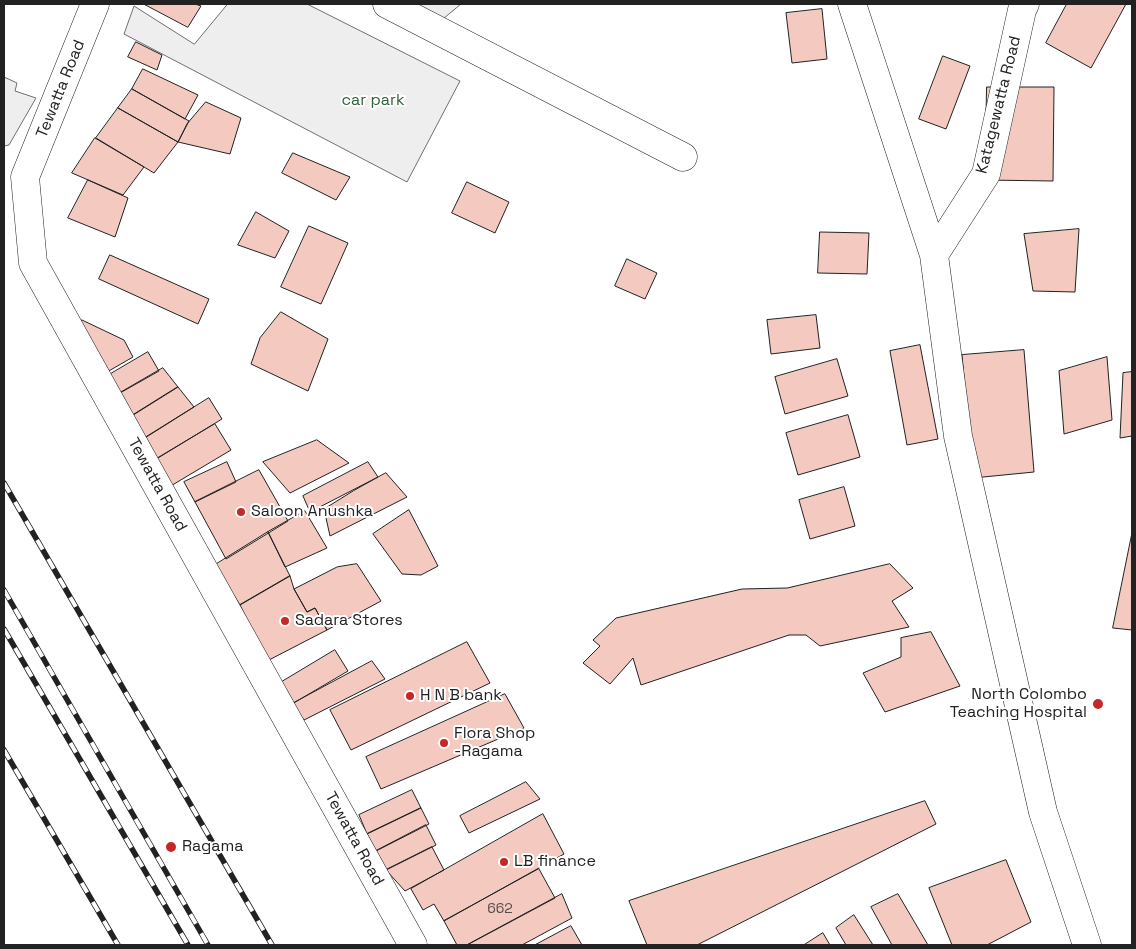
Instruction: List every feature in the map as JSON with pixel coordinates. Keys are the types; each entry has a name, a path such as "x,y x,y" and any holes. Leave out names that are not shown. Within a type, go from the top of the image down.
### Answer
{"street":[{"name":"Tewatta Road","path":"95,4 25,177 33,262 413,945"},
{"path":"387,4 683,157"},
{"path":"852,4 934,255 958,436 1043,812 1087,945"},
{"name":"Katagewatta Road","path":"934,255 986,174 1022,10 1025,4"}],"green space":[{"name":"car park","path":"228,4 307,4 460,81 407,182 124,34 134,6 194,44"},
{"path":"393,4 461,4 432,28"},
{"path":"4,77 17,83 15,91 36,98 9,145 4,146"}],"building":[{"path":"144,4 195,4 201,6 188,27"},
{"path":"1067,4 1126,4 1091,68 1046,43"},
{"path":"822,9 827,59 792,63 786,13"},
{"path":"136,42 162,55 157,70 128,57"},
{"path":"943,56 970,66 946,129 919,119"},
{"path":"143,69 198,95 185,119 132,89"},
{"path":"987,87 1054,87 1053,181 985,180"},
{"path":"132,89 189,121 178,142 118,108"},
{"path":"206,102 241,118 230,154 178,142 187,124"},
{"path":"118,108 178,142 154,173 96,138"},
{"path":"95,138 144,167 123,195 72,173"},
{"path":"293,153 350,177 336,200 282,173"},
{"path":"88,180 128,198 115,237 68,218"},
{"path":"467,182 509,202 495,233 452,213"},
{"path":"256,212 289,231 275,258 238,245"},
{"path":"309,226 348,243 321,304 281,287"},
{"path":"1079,229 1075,292 1033,291 1024,234"},
{"path":"820,232 869,233 867,274 818,273"},
{"path":"110,255 209,299 198,324 99,279"},
{"path":"627,259 657,273 645,299 615,286"},
{"path":"281,312 328,339 308,391 251,364 260,338"},
{"path":"816,315 820,348 771,354 767,320"},
{"path":"82,320 124,340 133,357 107,372 77,330"},
{"path":"920,345 938,439 907,445 890,351"},
{"path":"1024,350 1034,472 973,478 962,355"},
{"path":"148,352 159,371 120,393 109,375"},
{"path":"1107,357 1112,420 1064,434 1059,371"},
{"path":"837,359 848,396 785,414 775,377"},
{"path":"163,368 178,387 130,417 120,393"},
{"path":"1132,372 1132,436 1120,438 1123,373"},
{"path":"178,387 194,407 140,441 130,417"},
{"path":"209,398 222,419 153,461 140,441"},
{"path":"848,415 860,457 798,475 786,433"},
{"path":"215,424 231,450 169,487 153,461"},
{"path":"317,440 349,463 290,493 263,462"},
{"path":"227,462 236,482 195,502 184,482"},
{"path":"368,462 378,477 310,512 303,496"},
{"name":"Saloon Anushka","path":"259,470 288,521 226,559 195,502"},
{"path":"386,473 407,497 330,536 324,509"},
{"path":"844,487 855,526 810,539 799,500"},
{"path":"409,510 438,566 421,575 402,574 373,534"},
{"path":"305,511 327,548 285,567 268,532"},
{"path":"268,532 290,576 240,605 215,565"},
{"path":"1132,533 1132,630 1113,628"},
{"path":"357,564 381,601 327,630 315,608 307,612 294,589 337,567"},
{"path":"890,564 913,588 892,601 909,627 820,646 806,635 789,635 641,685 633,658 610,684 583,663 600,646 593,640 616,618 742,589 787,588"},
{"name":"Sadara Stores","path":"290,576 294,589 307,612 315,608 327,630 267,661 240,605"},
{"path":"931,632 960,686 885,712 863,673 901,657 901,638"},
{"name":"H N B bank","path":"467,642 490,683 351,750 330,710"},
{"path":"335,650 348,671 292,704 280,683"},
{"path":"372,661 385,679 304,720 292,704"},
{"name":"Flora Shop -Ragama","path":"505,694 524,728 381,789 366,757"},
{"path":"526,782 540,799 469,833 460,816"},
{"path":"412,790 421,808 367,834 359,815"},
{"path":"925,801 936,824 697,945 647,945 629,901"},
{"path":"421,808 429,824 376,851 367,834"},
{"name":"LB finance","path":"543,814 564,854 444,921 434,904 423,910 411,889"},
{"path":"426,825 436,845 386,870 376,851"},
{"path":"432,847 444,870 405,891 386,870"},
{"path":"1006,860 1031,922 987,945 952,945 929,888"},
{"path":"539,869 555,898 467,945 457,945 444,921"},
{"path":"562,894 572,918 522,945 467,945"},
{"path":"898,894 928,945 892,945 871,907"},
{"path":"854,915 873,945 846,945 836,928"},
{"path":"571,926 582,945 535,945"},
{"path":"823,933 830,945 804,945"}],"railway":[{"path":"4,483 272,945"},
{"path":"4,590 208,945"},
{"path":"4,629 188,945"},
{"path":"4,750 118,945"}],"place":[{"name":"Saloon Anushka","path":"241,512"},
{"name":"Sadara Stores","path":"285,621"},
{"name":"H N B bank","path":"410,696"},
{"name":"North Colombo Teaching Hospital","path":"1098,704"},
{"name":"Flora Shop -Ragama","path":"444,743"},
{"name":"Ragama","path":"171,847"},
{"name":"LB finance","path":"504,862"}]}
